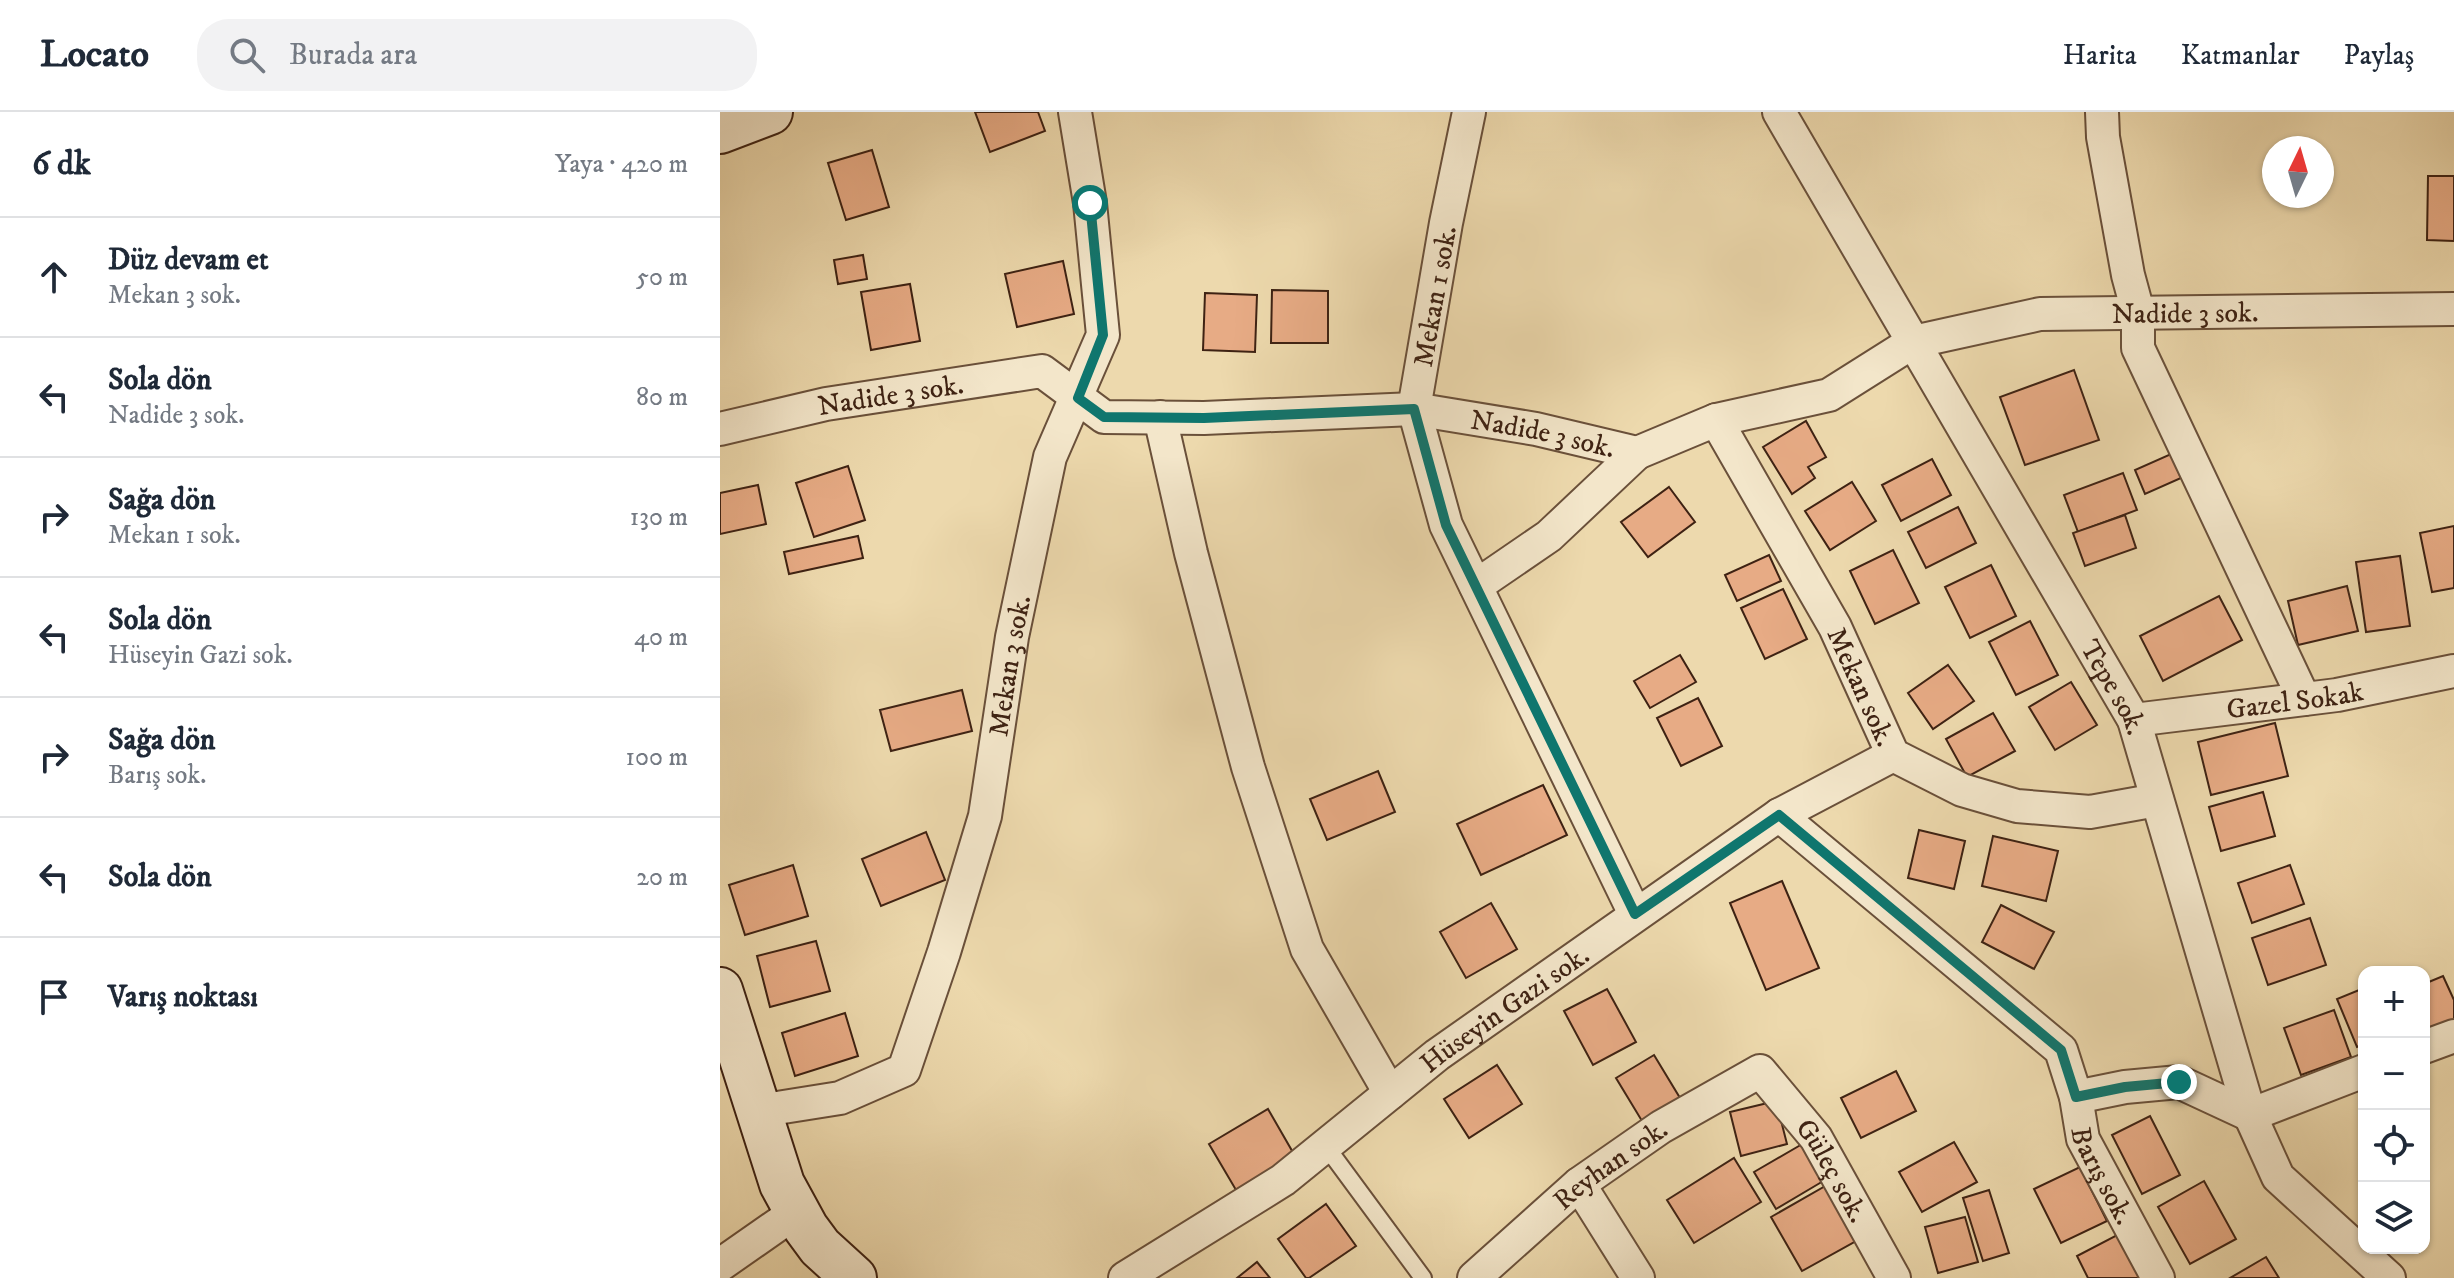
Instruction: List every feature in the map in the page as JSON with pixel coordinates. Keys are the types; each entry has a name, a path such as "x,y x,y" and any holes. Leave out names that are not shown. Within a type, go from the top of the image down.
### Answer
{"street":[{"path":"720,131 770,112"},
{"name":"Mekan 3 sok.","path":"758,1111 840,1098 904,1070 944,952 985,816 1012,637 1050,457 1103,335 1090,203 1075,112"},
{"name":"Mekan 1 sok.","path":"1469,112 1446,223 1414,409 1446,525 1635,914"},
{"name":"Tepe sok.","path":"1779,112 2134,720 2250,1115 2278,1177 2389,1278"},
{"path":"2102,112 2103,137 2128,275 2138,312 2138,348 2304,699"},
{"name":"Nadide 3 sok.","path":"720,429 826,404 1042,371 1104,417 1204,418 1414,409 1536,429 1637,453 1716,420 1829,395 1913,342 2040,314 2454,309"},
{"path":"1160,417 1191,553 1248,767 1307,949 1390,1093"},
{"name":"Mekan sok.","path":"1716,420 1835,627 1893,755 1962,790 2017,806 2090,812 2157,800"},
{"path":"1476,586 1549,536 1637,453"},
{"name":"Gazel Sokak","path":"2134,720 2337,695 2454,671"},
{"name":"Hüseyin Gazi sok.","path":"1125,1278 1283,1180 1437,1055 1779,815 1893,755"},
{"name":"Barış sok.","path":"1779,815 2061,1050 2076,1097 2083,1139 2158,1278"},
{"path":"720,990 782,1184 796,1212 820,1247 854,1278"},
{"path":"2430,1045 2454,1036"},
{"name":"Reyhan sok.","path":"1474,1278 1579,1184 1661,1127 1760,1071"},
{"name":"Güleç sok.","path":"1760,1071 1816,1138 1894,1278"},
{"path":"2076,1097 2125,1087 2179,1082 2250,1115 2358,1073"},
{"path":"1579,1184 1638,1278"},
{"path":"720,1265 796,1212"}],"lane":[{"path":"1325,1145 1423,1278"}],"building":[{"path":"975,112 1038,112 1045,131 990,152"},
{"path":"872,150 889,207 846,220 828,163"},
{"path":"2428,176 2454,176 2454,241 2427,240"},
{"path":"863,255 867,279 838,284 834,260"},
{"path":"1063,261 1074,314 1017,327 1005,274"},
{"path":"910,284 920,341 871,350 861,292"},
{"path":"1272,290 1328,291 1328,343 1271,343"},
{"path":"1205,293 1257,295 1255,352 1203,350"},
{"path":"2074,370 2099,440 2025,465 2000,397"},
{"path":"1806,421 1826,457 1808,467 1815,478 1792,494 1763,447"},
{"path":"2171,454 2181,478 2145,494 2135,470"},
{"path":"1932,459 1951,495 1901,521 1882,485"},
{"path":"848,466 865,520 814,537 796,483"},
{"path":"2123,473 2137,510 2078,532 2064,495"},
{"path":"1852,482 1876,521 1830,550 1805,511"},
{"path":"758,485 766,524 720,534 720,493"},
{"path":"1669,487 1695,522 1648,557 1621,522"},
{"path":"1958,507 1976,543 1926,568 1908,532"},
{"path":"2125,515 2136,548 2085,566 2073,533"},
{"path":"2454,526 2454,588 2432,592 2420,533"},
{"path":"858,536 863,558 789,574 784,552"},
{"path":"1893,550 1919,603 1875,624 1850,571"},
{"path":"1769,555 1781,581 1737,601 1725,575"},
{"path":"2400,556 2410,626 2366,632 2356,562"},
{"path":"1991,565 2016,616 1970,638 1945,587"},
{"path":"2347,586 2358,631 2298,645 2288,601"},
{"path":"1783,589 1807,639 1765,659 1741,608"},
{"path":"2219,596 2242,640 2163,681 2140,636"},
{"path":"2030,621 2058,675 2016,695 1989,642"},
{"path":"1680,655 1696,682 1650,708 1634,681"},
{"path":"1948,665 1974,701 1933,729 1908,693"},
{"path":"2071,682 2097,725 2055,750 2029,707"},
{"path":"962,690 972,731 891,751 880,710"},
{"path":"1698,698 1722,746 1681,766 1657,718"},
{"path":"1993,713 2015,751 1967,777 1946,739"},
{"path":"2275,723 2288,776 2211,795 2198,742"},
{"path":"1378,771 1395,812 1327,840 1310,799"},
{"path":"1543,785 1567,835 1481,875 1457,824"},
{"path":"2263,792 2275,836 2221,851 2209,807"},
{"path":"1919,830 1965,841 1954,889 1908,878"},
{"path":"926,832 945,880 881,906 862,859"},
{"path":"1993,836 2058,851 2046,901 1982,886"},
{"path":"793,865 808,916 745,935 729,885"},
{"path":"2290,865 2304,904 2252,923 2238,883"},
{"path":"1782,881 1819,968 1766,990 1730,903"},
{"path":"1491,903 1517,949 1466,978 1440,932"},
{"path":"2001,905 2054,932 2034,969 1982,942"},
{"path":"2310,918 2326,965 2268,985 2252,938"},
{"path":"816,941 830,991 770,1007 757,956"},
{"path":"2443,976 2454,1000 2454,1025 2430,1036 2430,981"},
{"path":"1607,989 1636,1042 1593,1065 1564,1011"},
{"path":"2358,990 2358,1047 2357,1047 2337,999"},
{"path":"2334,1010 2351,1057 2301,1075 2284,1028"},
{"path":"845,1013 858,1056 795,1076 782,1033"},
{"path":"1654,1055 1680,1098 1642,1121 1616,1078"},
{"path":"1497,1065 1522,1104 1469,1138 1444,1099"},
{"path":"1896,1071 1916,1111 1861,1138 1841,1098"},
{"path":"1776,1101 1787,1144 1741,1156 1730,1112"},
{"path":"1268,1109 1295,1156 1236,1190 1209,1144"},
{"path":"2150,1116 2180,1175 2142,1194 2112,1135"},
{"path":"1954,1142 1977,1182 1922,1212 1899,1172"},
{"path":"1804,1143 1825,1180 1776,1209 1754,1172"},
{"path":"1734,1158 1761,1202 1694,1243 1667,1200"},
{"path":"2080,1167 2107,1221 2061,1243 2034,1189"},
{"path":"1834,1181 1865,1236 1802,1271 1771,1217"},
{"path":"2204,1181 2236,1239 2190,1264 2158,1207"},
{"path":"1989,1190 2009,1253 1983,1261 1963,1198"},
{"path":"1326,1204 1356,1246 1306,1278 1278,1239"},
{"path":"1965,1217 1978,1262 1938,1273 1925,1227"},
{"path":"2121,1233 2145,1278 2088,1278 2077,1256"},
{"path":"2266,1257 2279,1278 2230,1278"},
{"path":"1257,1262 1270,1278 1237,1278"}],"route":[{"path":"1090,203 1103,335 1078,398 1104,417 1204,418 1414,409 1446,525 1635,914 1779,815 2061,1050 2076,1097 2125,1087 2179,1082"}]}
